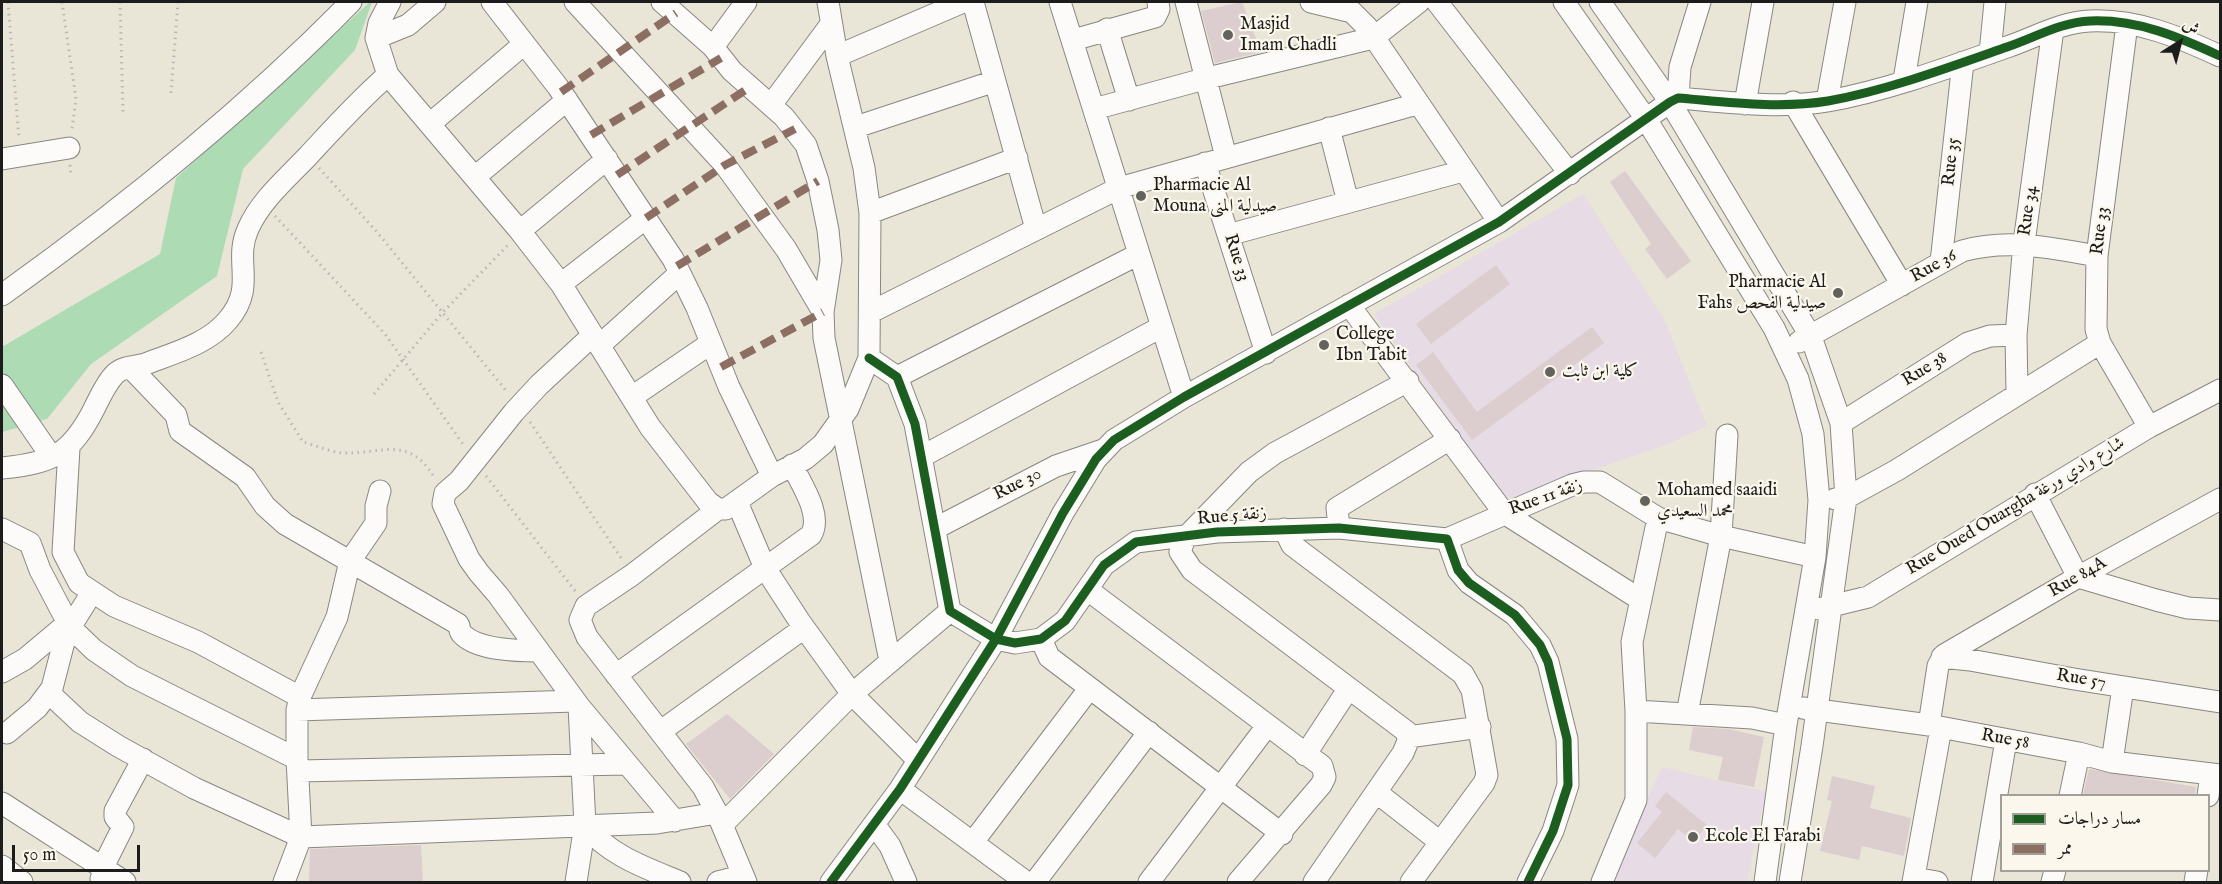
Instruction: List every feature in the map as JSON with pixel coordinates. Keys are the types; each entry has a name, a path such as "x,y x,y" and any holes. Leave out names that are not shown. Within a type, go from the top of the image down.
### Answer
{"street":[{"path":"2,295 135,195 270,81 351,2"},
{"path":"390,2 379,23 376,38 388,75 431,123 561,284 650,427 708,502 727,505 804,628 852,694 918,760"},
{"path":"376,38 408,25 435,2"},
{"path":"492,2 567,100 680,273 729,387 772,476"},
{"path":"575,2 725,165 786,249 823,312"},
{"path":"662,2 713,47 732,70 800,135 806,145 818,181 828,230 831,261 823,312 824,338 890,661"},
{"path":"713,47 746,2"},
{"path":"718,882 744,879 720,819 703,786 616,675 582,628 580,616 586,606 727,505 814,452 840,422 855,395 870,358 870,213 856,127 837,56 828,2"},
{"path":"837,56 963,2"},
{"path":"973,2 1036,229"},
{"path":"1060,2 1184,397"},
{"path":"1073,40 1155,17 1159,9 1158,2"},
{"path":"1186,2 1204,79 1227,156"},
{"path":"1311,2 1352,12 1367,27 1499,222"},
{"path":"1094,109 1204,79 1373,38 1419,2"},
{"path":"1437,2 1570,174"},
{"path":"1564,2 1646,119 1785,349 1798,379 1813,434 1820,500 1815,557 1788,716 1765,882"},
{"path":"1600,2 1674,100 1811,337 1841,423 1846,498 1832,607 1790,882"},
{"path":"1674,100 1680,67 1700,2"},
{"path":"1745,104 1763,2"},
{"path":"1827,101 1845,2"},
{"path":"1904,80 1917,2"},
{"path":"1990,53 1995,2"},
{"path":"831,882 900,789 996,639 1082,480 1103,450 1129,430 1184,397 1499,222 1674,100 1745,104 1827,101 1963,62 2053,29 2089,21 2127,24 2174,35 2220,56"},
{"path":"771,105 831,24"},
{"name":"Rue 33","path":"2127,24 2097,256 2096,329 2100,343 2148,427"},
{"path":"1107,29 1130,100"},
{"name":"Rue 34","path":"2017,394 2016,334 2024,243 2053,29"},
{"path":"431,123 524,44"},
{"name":"Rue 35","path":"1941,262 1963,62"},
{"path":"2,468 32,463 60,452 78,438 112,377 118,371 189,347 227,321 237,309 245,281 243,245 247,230 264,204 368,93 388,75"},
{"path":"856,127 995,81"},
{"path":"475,177 567,100"},
{"path":"1793,102 1902,285"},
{"path":"871,312 1119,188 1417,104"},
{"path":"1329,128 1348,202"},
{"path":"11,158 69,148"},
{"path":"520,231 606,159"},
{"path":"870,213 1017,159"},
{"name":"Rue 33","path":"1205,163 1266,353"},
{"path":"1228,235 1463,171"},
{"path":"561,284 646,218"},
{"name":"Rue 36","path":"1785,349 1811,337 1962,251 1981,246 2024,243 2097,256"},
{"path":"897,377 1139,254"},
{"path":"675,821 577,704 469,559 442,500 445,493 539,385 680,273"},
{"path":"1349,305 1504,513 1641,600"},
{"path":"923,456 1161,327"},
{"name":"Rue 38","path":"1841,423 1968,343 1990,336 2016,334"},
{"path":"632,397 711,343"},
{"path":"1820,500 1846,498 1897,470 2100,343"},
{"path":"870,358 897,377 915,424 923,456 950,611 996,639 1015,643 1041,639 1049,657 1282,834"},
{"path":"130,367 176,415 181,432 245,477 274,516 458,624 461,633 467,638 509,652 538,651"},
{"path":"1314,882 1403,753 1408,737 1404,728 1192,570 1180,552 1185,538 1249,472 1275,453 1407,381"},
{"path":"2,385 60,452 63,552 75,578 92,594 114,606 215,650 298,703 577,704"},
{"name":"Rue Oued Ouargha شارع وادي ورغة","path":"1807,610 1832,607 1868,597 2148,427 2220,390"},
{"path":"1687,714 1721,536 1727,435"},
{"path":"1340,528 1337,508 1450,439"},
{"name":"Rue 30","path":"936,528 1056,466 1103,450"},
{"path":"616,675 804,541 814,530 813,512 792,465"},
{"name":"Rue 11 زنقة","path":"1447,539 1572,485 1592,481 1600,482 1658,518 1721,536 1815,557"},
{"path":"284,882 301,837 298,703 338,617 350,561 376,524 376,507 380,491"},
{"path":"2035,494 2078,577 2188,608 2220,610"},
{"name":"Rue 84A","path":"1940,659 1953,649 2078,577 2220,499"},
{"path":"1602,882 1633,814 1636,800 1636,711 1632,642 1658,518"},
{"name":"Rue 5 زنقة","path":"1041,639 1065,621 1104,565 1131,544 1217,532 1340,528 1447,539"},
{"path":"2,529 19,536 32,545 38,565 69,625 94,650 132,676 298,765 625,764"},
{"path":"1284,529 1292,545 1463,674 1472,690 1487,775 1484,783 1411,882"},
{"path":"1447,539 1458,570 1469,583 1515,615 1540,645 1548,662 1567,739 1568,785 1553,831 1528,882"},
{"path":"1088,590 1322,766 1325,777 1282,834 1238,882"},
{"path":"2,672 24,659 69,625 92,594"},
{"path":"49,693 80,722 143,759 194,788 301,837 720,819 852,694 950,611"},
{"path":"7,733 37,708 55,683 69,625"},
{"path":"661,731 804,628"},
{"path":"1937,882 1914,880 1935,726 1940,659"},
{"name":"Rue 57","path":"1940,659 1970,660 2220,702"},
{"path":"2112,762 2123,687"},
{"path":"1305,755 1349,688"},
{"path":"973,842 1089,689"},
{"path":"576,882 585,825 584,765 577,704"},
{"name":"Rue 58","path":"1636,711 1752,718 1788,716 1816,711 1935,726 2079,753 2112,762 2216,774"},
{"path":"1149,882 1268,726"},
{"path":"1408,737 1480,727"},
{"path":"1035,882 1149,732"},
{"path":"1982,882 2006,740"},
{"path":"2070,794 2079,753"},
{"path":"102,875 123,827 115,817 115,811 143,759"},
{"path":"2208,794 2216,774"},
{"path":"900,789 1026,882"},
{"path":"1376,792 1440,842"},
{"path":"2,803 102,875 125,882"},
{"path":"873,824 890,846 906,882"},
{"path":"585,825 601,843 640,874 680,882"},
{"path":"2,866 22,882"}],"path":[{"path":"8,2 14,52 11,158"},
{"path":"62,2 76,99 69,148 71,176"},
{"path":"120,2 123,112"},
{"path":"171,93 178,2"},
{"path":"308,156 377,232 519,407 547,445 632,575"},
{"path":"264,204 333,275 385,334 475,461 586,606"},
{"path":"374,394 443,312 520,231"},
{"path":"261,352 278,402 300,440 341,453 396,448 406,451 428,468 442,500"}],"shaded area":[{"name":"كلية ابن ثابت","path":"1583,194 1664,319 1707,426 1663,446 1505,500 1374,314"},
{"name":"Ecole El Farabi","path":"1662,767 1766,792 1747,882 1609,882"}],"green space":[{"path":"372,2 355,50 243,169 217,276 91,364 47,419 2,432 2,347 160,254 176,178"}],"building":[{"name":"Masjid Imam Chadli","path":"1242,2 1261,52 1215,63 1201,11"},
{"path":"1625,171 1691,261 1667,279 1645,249 1651,244 1610,182"},
{"path":"1496,265 1510,284 1431,344 1416,324"},
{"path":"1592,327 1604,343 1472,440 1416,365 1433,352 1477,412"},
{"path":"727,714 774,754 730,799 686,744"},
{"path":"1693,727 1728,729 1764,737 1754,787 1718,780 1723,757 1689,750"},
{"path":"2089,769 2196,787 2195,794 2083,794"},
{"path":"1832,776 1875,786 1870,808 1911,818 1904,856 1862,846 1859,860 1820,851 1832,801 1827,800"},
{"path":"1666,792 1707,825 1694,842 1678,829 1655,858 1637,843 1662,812 1655,806"},
{"path":"421,845 423,882 309,882 310,849"}],"marked path":[{"path":"561,92 676,13"},
{"path":"591,135 721,58"},
{"path":"617,175 750,87"},
{"path":"646,218 725,165 795,129"},
{"path":"677,266 818,181"},
{"path":"721,367 823,312"}],"cycle path":[{"path":"831,882 900,789 996,639 1063,513 1096,459 1114,440 1184,397 1499,222 1670,102 1678,98 1772,105 1828,101 1941,70 2058,27 2090,21 2141,26 2189,42 2220,56"},
{"path":"869,358 897,377 915,424 950,611 996,639 1015,643 1041,639 1065,621 1104,565 1136,542 1217,532 1339,528 1447,539 1458,570 1469,583 1515,615 1540,645 1548,662 1567,739 1568,785 1553,831 1528,882"}],"place":[{"name":"Masjid Imam Chadli","path":"1228,35"},
{"name":"Pharmacie Al Mouna صيدلية المنى","path":"1141,196"},
{"name":"Pharmacie Al Fahs صيدلية الفحص","path":"1838,293"},
{"name":"College Ibn Tabit","path":"1324,345"},
{"name":"كلية ابن ثابت","path":"1550,372"},
{"name":"Mohamed saaidi محمد السعيدي","path":"1645,501"},
{"name":"Ecole El Farabi","path":"1693,837"}]}
